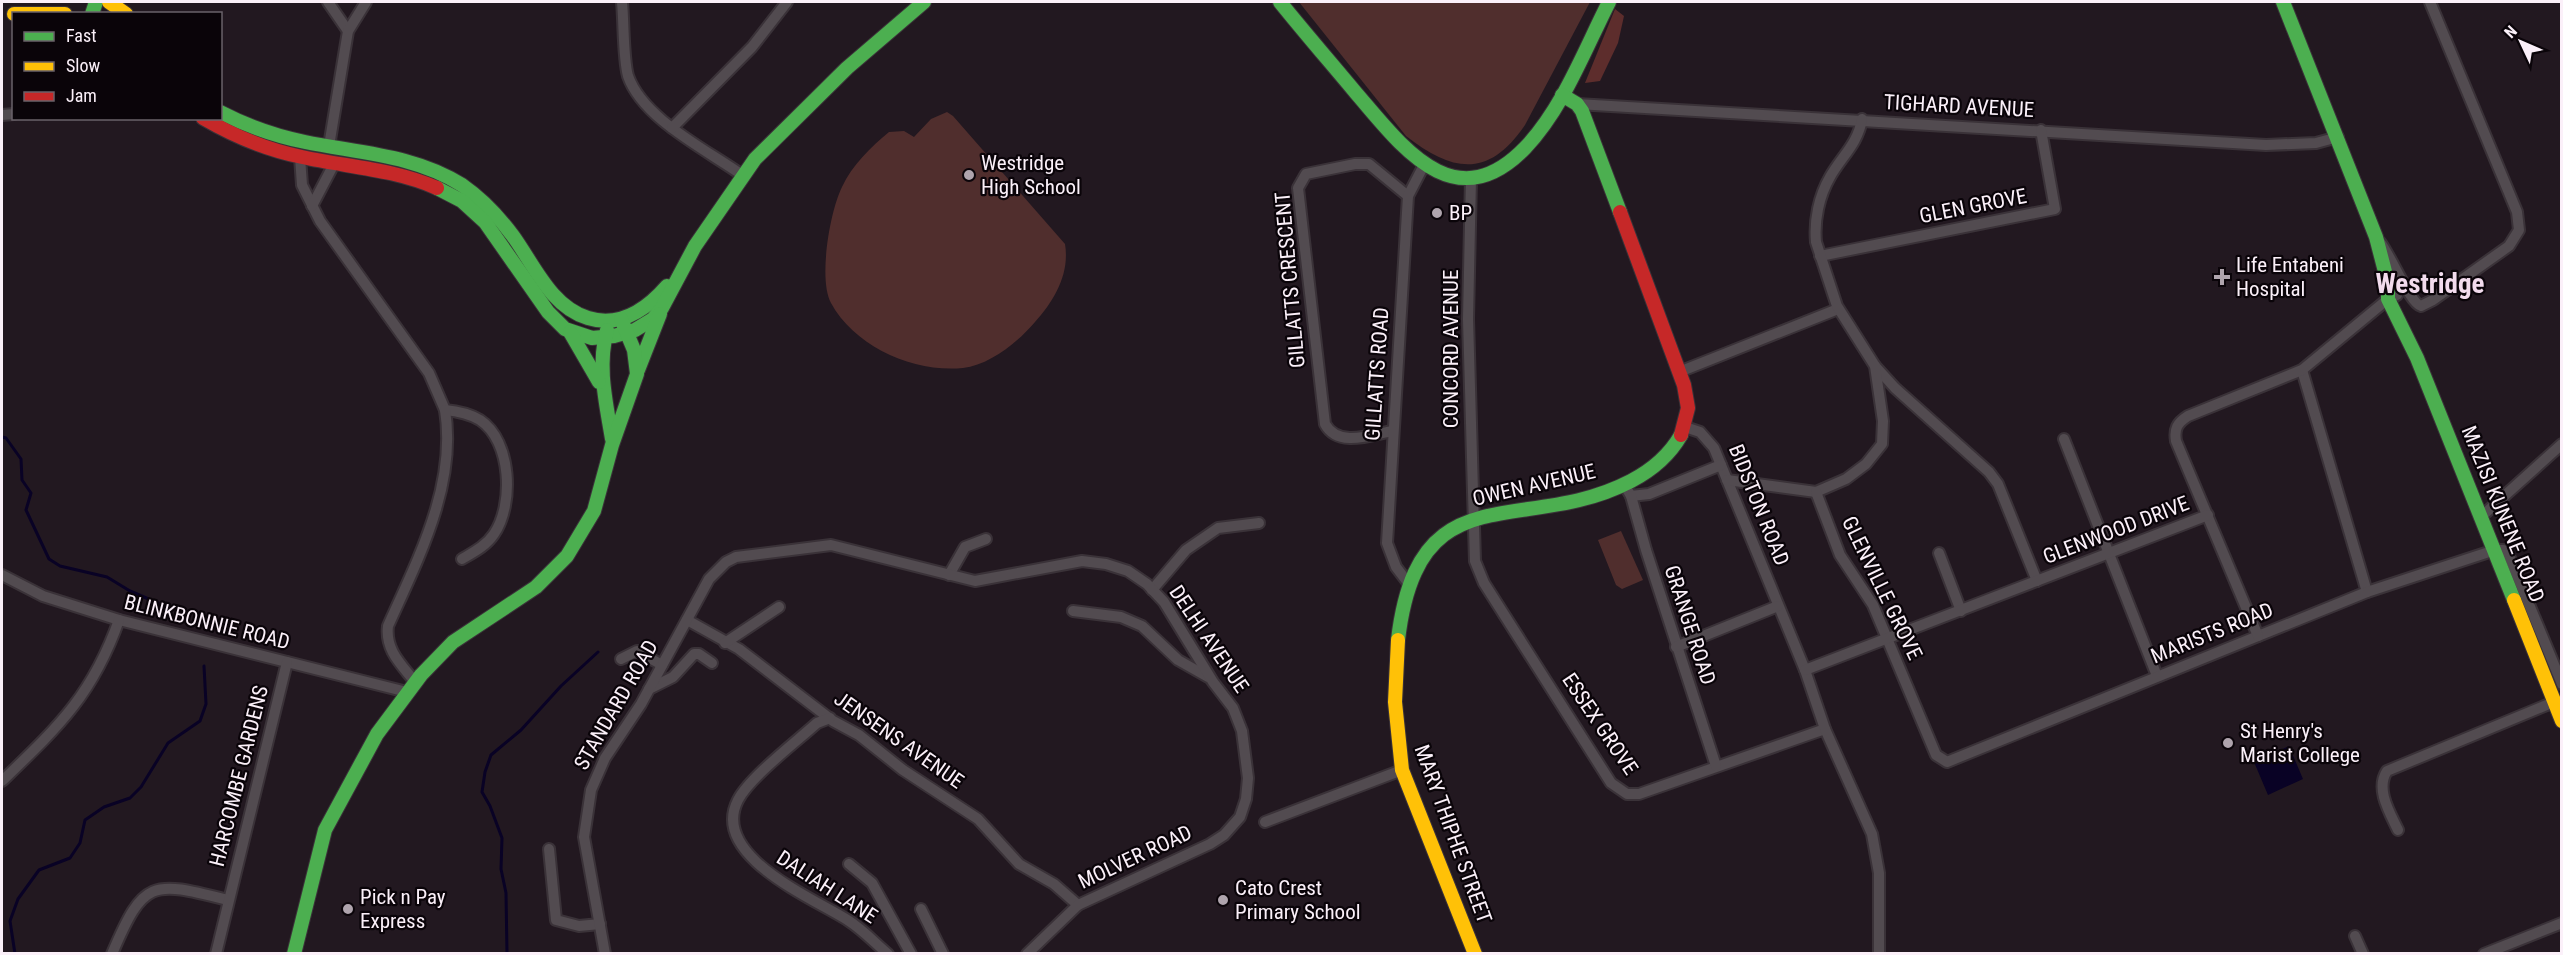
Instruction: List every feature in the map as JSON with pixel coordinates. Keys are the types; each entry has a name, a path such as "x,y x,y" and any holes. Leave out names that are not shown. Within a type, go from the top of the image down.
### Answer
{"main road":[{"path":"108,2 123,12"},
{"path":"222,113 245,125 280,136 390,157 456,182 490,210 512,234 564,306 586,318 615,320 636,313 653,301 680,270 742,175 837,77 924,2"},
{"path":"1280,2 1405,150 1424,165 1447,175 1471,177 1495,172 1517,157 1548,119 1609,2"},
{"name":"MAZISI KUNENE ROAD","path":"2283,2 2376,237 2392,297 2415,344 2417,358 2562,721"},
{"path":"1562,94 1577,104 1679,372 1687,395 1685,427"},
{"path":"207,120 238,136 300,156 414,179 450,194 477,216 498,238 548,311 570,332 605,393"},
{"path":"294,954 326,830 377,734 411,687 453,642 536,587 561,564 594,511 612,445 637,374 661,311 680,270"},
{"path":"570,332 605,338 627,333 644,326 661,311"},
{"path":"615,320 627,333 634,350 637,374"},
{"path":"612,445 601,359 605,338 615,320"},
{"name":"OWEN AVENUE","path":"1409,584 1430,548 1443,535 1473,519 1492,512 1629,490 1667,458 1677,445 1685,427"},
{"name":"MARY THIPHE STREET","path":"1409,584 1401,630 1395,709 1397,744 1402,770 1475,954"}],"street":[{"path":"328,2 348,32"},
{"path":"329,146 348,32 366,2"},
{"path":"622,2 628,75 642,99 672,128 742,175"},
{"path":"672,128 752,46 787,2"},
{"path":"2376,237 2395,264 2410,299 2421,306 2433,300 2509,246 2519,230 2517,212 2430,2"},
{"name":"TIGHARD AVENUE","path":"1577,104 1862,119 2266,145 2316,143 2338,137"},
{"path":"1862,119 1857,138 1831,176 1821,198 1815,231 1838,309 1875,366 1994,478 2002,489 2037,582"},
{"name":"GLEN GROVE","path":"1821,256 2055,209 2041,130"},
{"path":"300,156 302,185 312,207 326,230 429,373 445,410 449,434 441,494 388,626 389,647 411,687"},
{"path":"312,207 335,162"},
{"name":"GILLATTS CRESCENT","path":"1392,431 1345,439 1332,434 1325,424 1298,188 1306,174 1363,163 1376,168 1408,196"},
{"name":"GILLATTS ROAD","path":"1409,584 1396,567 1387,543 1408,196 1424,165"},
{"name":"CONCORD AVENUE","path":"1471,177 1468,320 1473,519"},
{"name":"GLENWOOD DRIVE","path":"1805,670 2208,515 2176,441 2175,431 2180,421 2302,370 2392,297"},
{"path":"1679,372 1838,309"},
{"path":"1727,480 1816,492 1846,479 1866,464 1882,444 1883,421 1875,366"},
{"path":"2302,370 2367,592"},
{"path":"445,410 481,420 494,434 504,459 506,486 501,523 491,539 462,560"},
{"name":"BIDSTON ROAD","path":"1685,427 1700,432 1708,440 1721,465 1805,670 1825,729 1872,834 1879,873 1879,954"},
{"path":"2064,439 2157,676"},
{"path":"2481,516 2562,444"},
{"name":"OWEN AVENUE","path":"1629,490 1649,494 1721,465"},
{"name":"GRANGE ROAD","path":"1629,490 1676,647 1716,766"},
{"name":"GLENVILLE GROVE","path":"1816,492 1840,555 1873,605 1936,755 1947,762"},
{"path":"2208,515 2258,636"},
{"name":"ESSEX GROVE","path":"1473,519 1475,561 1484,583 1611,783 1619,791 1635,795 1825,729"},
{"path":"1152,590 1186,550 1218,528 1259,523"},
{"path":"949,575 965,547 986,540"},
{"name":"DELHI AVENUE","path":"726,562 746,555 831,545 975,580 994,579 1082,561 1128,571 1152,590 1182,629 1210,678 1233,708 1242,731 1248,778 1246,799 1235,824"},
{"path":"2495,550 2503,550 2509,556 2562,684"},
{"name":"MARISTS ROAD","path":"1947,762 2367,592 2495,550"},
{"path":"1939,553 1961,611"},
{"name":"STANDARD ROAD","path":"605,954 584,837 585,814 596,774 649,689 710,579 726,562"},
{"name":"BLINKBONNIE ROAD","path":"2,575 43,596 119,620 286,662 411,687"},
{"path":"1676,647 1778,606"},
{"path":"725,642 779,607"},
{"path":"1073,611 1121,617 1142,626 1178,660 1210,678"},
{"path":"2,781 46,738 79,701 99,670 119,620"},
{"name":"JENSENS AVENUE","path":"687,620 766,668 830,718 859,735 903,770 978,819 1018,864 1054,884 1078,905"},
{"path":"621,659 638,651 662,665"},
{"path":"649,689 673,677 694,654 699,654 712,663"},
{"name":"HARCOMBE GARDENS","path":"216,954 286,662"},
{"path":"2398,830 2383,789 2383,778 2387,771 2554,702"},
{"name":"DALIAH LANE","path":"830,718 817,723 754,781 737,801 733,828 755,863 778,880 851,923 888,954"},
{"path":"1266,822 1402,770"},
{"name":"MOLVER ROAD","path":"1027,954 1078,905 1210,844 1235,824"},
{"path":"549,849 556,920 579,926 600,924"},
{"path":"849,864 876,889 911,954"},
{"name":"HARCOMBE GARDENS","path":"111,954 134,906 155,889 177,887 228,900"},
{"path":"921,909 943,954"},
{"path":"2484,954 2562,923"},
{"path":"2355,936 2363,954"}],"shaded area":[{"path":"1299,2 1590,2 1525,125 1498,154 1484,162 1470,164 1455,163 1439,157 1406,136"},
{"path":"1615,9 1624,16 1618,43 1600,81 1585,83"},
{"path":"947,112 953,116 1065,244 1066,255 1063,276 1054,296 1028,330 1012,345 993,357 963,368 925,366 888,354 870,344 842,319 831,303 826,278 827,245 833,212 842,187 851,171 889,132 904,131 914,137 931,119"},
{"path":"1621,531 1643,580 1622,589 1616,585 1598,540"},
{"path":"2289,746 2303,779 2268,795 2254,762"}],"waterway":[{"path":"2,437 6,438 21,459 22,480 31,493 26,510 49,559 60,566 107,577 130,591 158,603"},
{"path":"507,954 506,893 501,869 502,838 482,792 485,772 491,755 521,730 561,686 598,652"},
{"path":"15,954 10,921 18,899 39,870 70,858 80,843 85,820 104,807 130,798 141,787 168,743 200,721 206,704 204,666"}],"traffic: fast":[{"path":"93,12 96,2"},
{"path":"437,188 462,201 485,222 548,312 565,329 592,338 614,336 635,330 653,319 662,308 695,246 755,159 847,68 924,2"},
{"path":"1280,2 1391,134 1411,153 1431,167 1452,176 1475,178 1499,169 1525,148 1551,115 1609,2"},
{"path":"2283,2 2376,237 2388,283 2388,299 2417,358 2514,600"},
{"path":"1562,95 1577,104 1582,111 1620,212"},
{"path":"222,113 283,137 406,161 444,175 462,185 502,222 544,284 575,313 600,320 622,318 642,309 667,286"},
{"path":"638,370 660,314"},
{"path":"294,954 325,830 377,734 421,675 453,642 536,587 567,556 594,511 612,445 637,374 634,350 621,319"},
{"path":"607,330 603,371 612,439"},
{"path":"570,332 599,382"},
{"path":"1398,640 1409,586 1428,551 1452,529 1482,517 1591,497 1631,481 1659,462 1681,435"}],"traffic: slow":[{"path":"109,2 123,12"},
{"path":"2514,600 2562,721"},
{"path":"1398,640 1395,702 1402,770 1475,954"}],"traffic: jam":[{"path":"207,120 263,146 289,154 387,172 437,188"},
{"path":"1620,212 1684,385 1688,408 1681,435"}],"place":[{"name":"Westridge High School","path":"969,175"},
{"name":"BP","path":"1437,213"},
{"name":"Life Entabeni Hospital","path":"2222,277"},
{"name":"St Henry's Marist College","path":"2228,743"},
{"name":"Cato Crest Primary School","path":"1223,900"},
{"name":"Pick n Pay Express","path":"348,909"}],"district":[{"name":"Westridge","path":"2430,284"}]}
